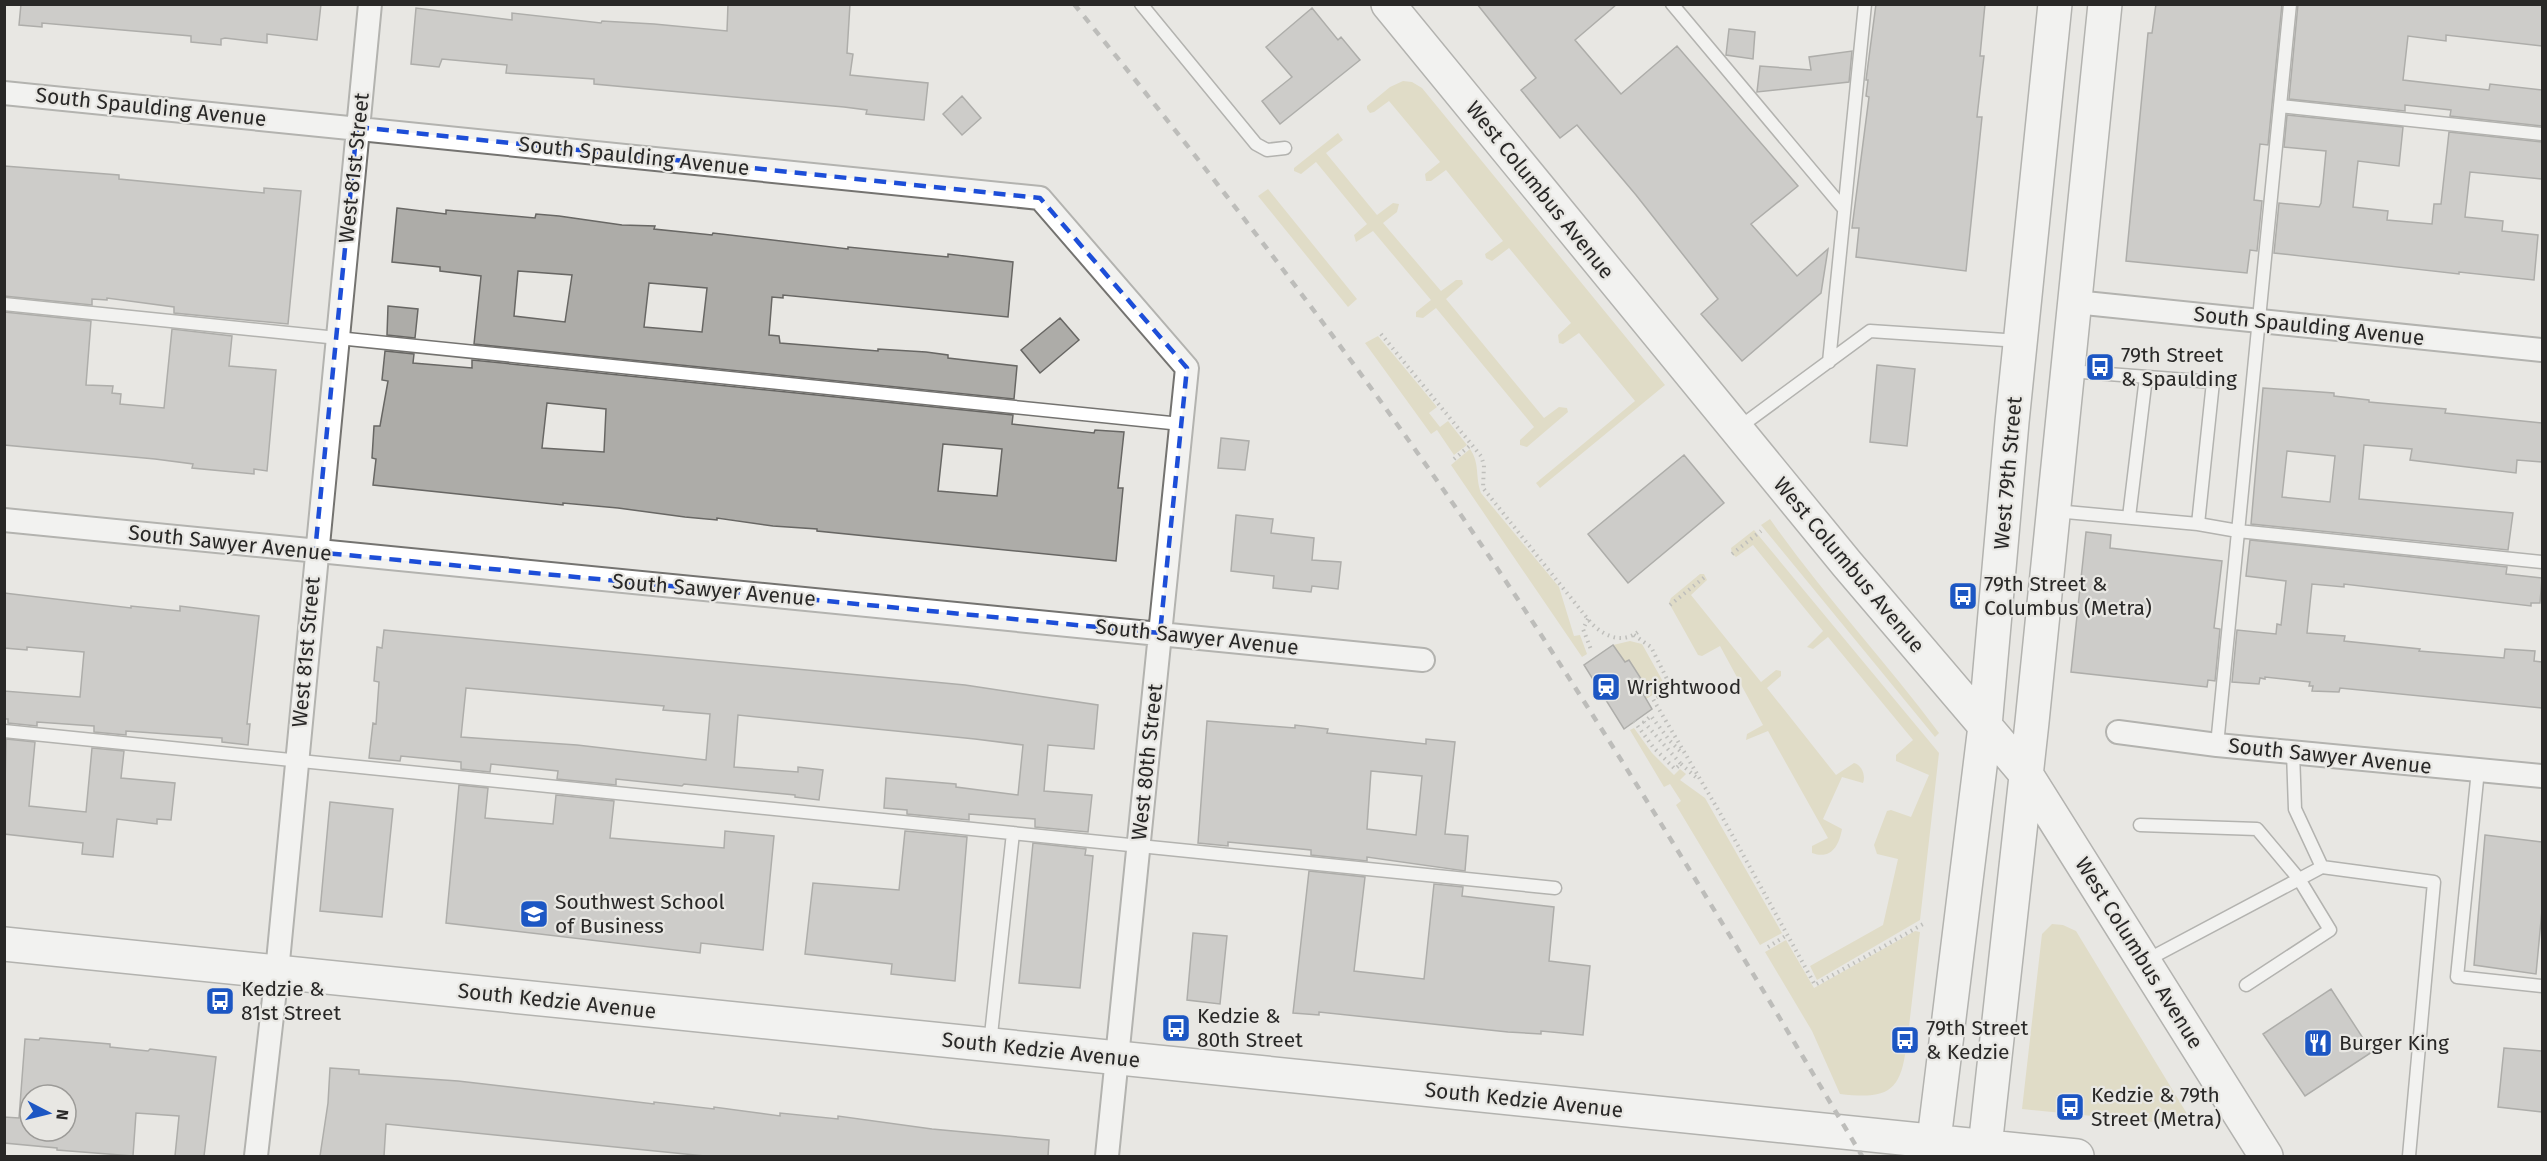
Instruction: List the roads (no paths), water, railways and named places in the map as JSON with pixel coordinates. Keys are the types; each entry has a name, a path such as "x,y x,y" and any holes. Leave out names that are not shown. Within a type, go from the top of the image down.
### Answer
{"main road":[{"name":"West Columbus Avenue","path":"1388,4 1736,429 2026,774 2266,1156"},
{"name":"West 79th Street","path":"1933,1149 1985,726 2020,341 2055,4"},
{"path":"1985,1152 2105,4"},
{"name":"South Kedzie Avenue","path":"4,944 1117,1058 1933,1149 2077,1156"}],"street":[{"name":"West 81st Street","path":"256,1156 277,972 315,552 370,4"},
{"name":"South Spaulding Avenue","path":"4,93 1040,198 1187,368"},
{"name":"South Spaulding Avenue","path":"2075,302 2542,350"},
{"name":"West 80th Street","path":"1107,1156 1187,368"},
{"name":"South Sawyer Avenue","path":"4,520 1423,660"},
{"name":"South Sawyer Avenue","path":"2118,732 2217,745 2542,776"}],"lane":[{"path":"1141,4 1256,144 1267,150 1286,148"},
{"path":"1672,4 1844,209"},
{"path":"1829,362 1865,4"},
{"path":"2217,745 2290,4"},
{"path":"2280,106 2542,134"},
{"path":"4,304 1181,424"},
{"path":"1736,429 1870,331 2020,341"},
{"path":"2068,371 2213,382 2198,524"},
{"path":"2129,517 2146,377"},
{"path":"2053,511 2198,524 2238,531 2542,562"},
{"path":"4,731 1555,888"},
{"path":"2293,752 2295,808 2322,867"},
{"path":"2478,770 2457,977 2542,986"},
{"path":"2140,825 2257,829 2299,879 2330,930 2246,985"},
{"path":"990,1045 1013,833"},
{"path":"2144,962 2322,867 2434,882 2409,1156"}],"railway":[{"path":"1074,4 1302,294 1411,443 1515,595 1735,944 1862,1156"}],"place":[{"name":"79th Street & Spaulding","path":"2100,367"},
{"name":"79th Street & Columbus (Metra)","path":"1963,596"},
{"name":"Wrightwood","path":"1606,687"},
{"name":"Southwest School of Business","path":"534,914"},
{"name":"Kedzie & 81st Street","path":"220,1001"},
{"name":"Kedzie & 80th Street","path":"1176,1028"},
{"name":"79th Street & Kedzie","path":"1905,1040"},
{"name":"Burger King","path":"2318,1043"},
{"name":"Kedzie & 79th Street (Metra)","path":"2070,1107"}]}
